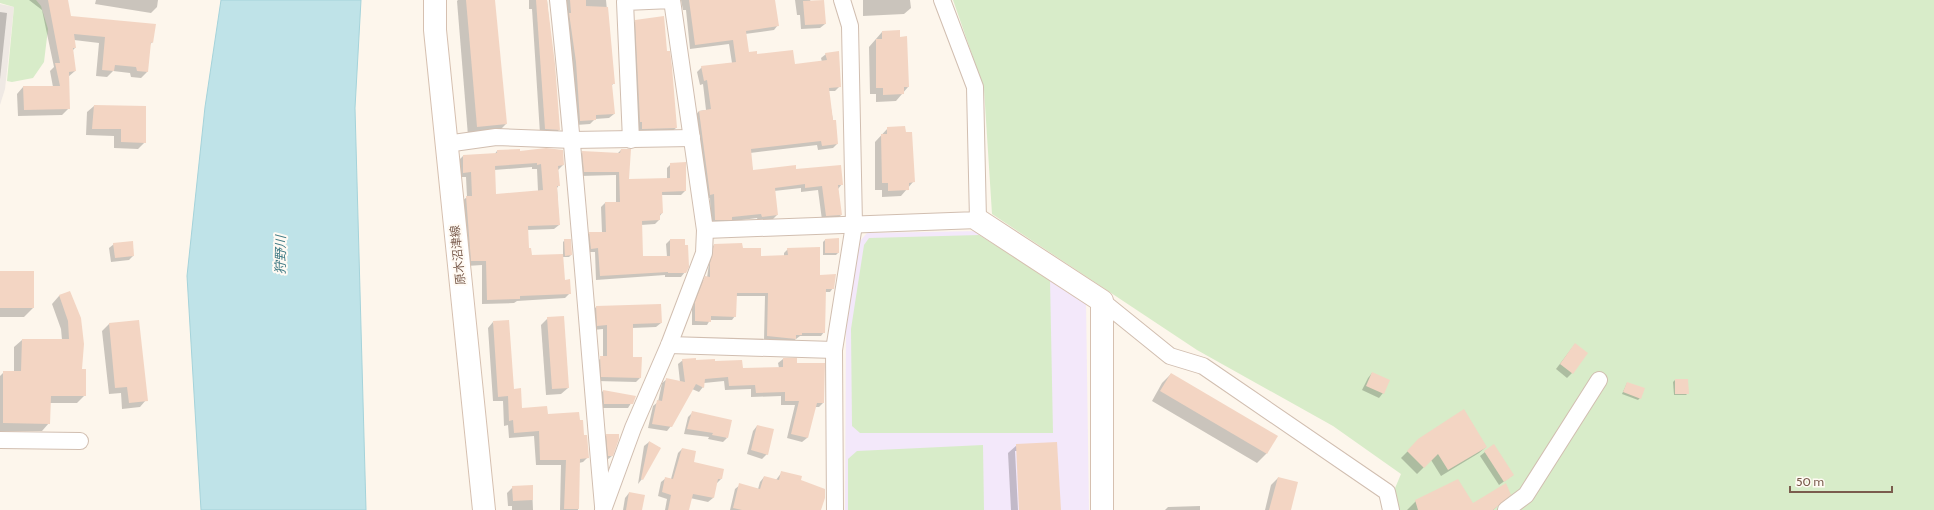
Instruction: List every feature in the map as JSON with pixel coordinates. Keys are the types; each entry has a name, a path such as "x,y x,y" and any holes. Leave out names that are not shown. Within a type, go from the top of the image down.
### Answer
{"main road":[{"name":"原木沼津線","path":"435,0 435,30 484,510"},
{"path":"978,220 1102,301 1102,510"}],"street":[{"path":"558,0 573,140 579,230 603,510"},
{"path":"603,510 633,428 670,345 704,253 705,230 672,0 625,2 631,140"},
{"path":"834,510 834,350 854,225 850,26 842,0"},
{"path":"705,230 978,220 975,87 942,0"},
{"path":"446,144 496,137 573,140 692,138"},
{"path":"1102,301 1170,356 1203,366 1387,492 1391,510"},
{"path":"670,345 834,350"},
{"path":"1506,510 1526,495 1599,380"},
{"path":"0,440 80,441"}],"shaded area":[{"path":"0,4 14,7 5,89 0,105"},
{"path":"979,231 1086,301 1089,510 845,510 846,329 860,241 867,233"}],"green space":[{"path":"0,0 36,0 41,6 48,29 44,62 33,78 12,82 7,81 14,7 0,3"},
{"path":"953,0 1934,0 1934,510 1394,510 1393,493 1401,474 1333,426 1197,350 992,214 984,89"},
{"path":"979,235 1050,279 1053,433 860,433 852,426 851,329 864,245 869,238"},
{"path":"983,445 984,510 848,510 848,459 857,451"}],"water":[{"name":"狩野川","path":"221,0 361,0 355,108 366,510 201,510 187,276 205,107"}],"building":[{"path":"48,0 68,0 71,16 156,24 153,43 151,42 148,72 137,71 136,67 115,65 114,71 102,70 105,37 74,34 76,48 73,48 76,71 69,72 70,109 24,110 23,86 60,86 55,63 60,63"},
{"path":"466,0 495,0 507,124 477,127"},
{"path":"536,0 547,0 555,64 560,130 545,129"},
{"path":"570,0 586,0 586,6 608,7 615,84 612,84 615,114 596,115 596,120 580,121 576,62 569,13 571,13"},
{"path":"689,0 775,0 779,26 746,31 749,52 757,51 757,54 793,50 795,64 827,60 825,53 839,51 841,87 829,88 833,120 836,120 838,144 822,146 821,141 751,149 753,170 796,165 796,169 841,165 843,185 838,185 842,215 826,216 822,186 805,188 805,184 775,188 778,215 762,217 761,214 732,217 732,220 715,220 714,194 710,195 699,111 711,109 707,80 704,81 701,66 736,62 733,40 695,45"},
{"path":"824,0 826,24 805,25 803,1"},
{"path":"664,16 667,51 670,51 672,67 677,128 642,129 642,122 640,122 635,20"},
{"path":"900,30 900,37 907,36 909,87 904,87 904,94 883,95 883,88 876,88 876,39 882,39 882,31"},
{"path":"94,105 146,106 146,143 121,142 121,129 92,129"},
{"path":"905,126 906,132 912,132 915,182 909,183 909,190 888,191 888,183 882,183 881,134 887,134 887,127"},
{"path":"546,148 563,150 564,165 558,166 560,186 557,186 560,225 528,226 529,248 531,248 532,255 563,254 565,280 570,279 571,294 520,296 520,299 487,300 486,261 471,261 466,196 472,196 471,172 463,173 463,155 497,153 497,150 520,149 520,151","holes":["537,163 537,165 541,164 543,190 496,194 495,166"]},
{"path":"621,149 631,149 629,179 670,178 670,163 686,162 686,191 662,192 663,213 660,214 660,220 642,221 643,256 670,256 670,239 685,239 685,245 688,245 689,267 686,273 668,272 600,276 598,248 591,249 589,232 606,232 605,202 620,202 619,172 584,172 582,151 620,153"},
{"path":"839,238 839,253 825,253 825,239"},
{"path":"564,239 571,239 572,255 565,256"},
{"path":"133,241 134,256 115,258 113,243"},
{"path":"742,243 743,248 761,248 761,256 788,255 787,248 820,247 820,275 836,274 834,289 826,289 825,333 802,333 802,335 796,335 796,339 767,336 768,293 737,293 736,317 711,316 711,322 695,321 695,302 705,276 710,277 710,263 714,244"},
{"path":"0,271 34,271 34,308 0,308"},
{"path":"70,291 81,318 84,344 82,369 86,369 86,396 51,396 50,424 3,423 3,371 21,371 22,339 69,339 68,321 59,295"},
{"path":"661,304 662,323 633,324 633,357 642,357 641,378 601,377 600,356 607,356 607,325 597,326 596,306"},
{"path":"564,316 569,388 552,389 547,317"},
{"path":"139,320 148,401 129,403 127,387 115,388 109,323"},
{"path":"509,320 514,389 521,388 522,408 547,406 548,414 579,412 580,420 583,420 584,435 587,435 589,458 580,459 579,509 564,509 566,460 540,460 539,431 514,433 513,420 509,421 508,396 498,397 493,321"},
{"path":"1575,343 1588,353 1573,374 1560,364"},
{"path":"696,358 696,360 715,359 715,361 742,360 743,368 783,367 783,358 797,358 797,363 825,363 824,403 817,403 808,438 791,434 799,401 785,401 785,392 756,393 755,385 729,386 728,377 705,379 704,388 696,384 672,427 652,424 657,400 662,401 666,378 685,382 682,359"},
{"path":"1372,372 1390,380 1384,394 1366,386"},
{"path":"1171,373 1278,436 1267,454 1160,391"},
{"path":"1675,379 1688,379 1689,394 1675,394"},
{"path":"1627,382 1645,388 1641,399 1623,392"},
{"path":"603,390 636,396 633,404 604,404"},
{"path":"1464,409 1487,447 1448,470 1438,454 1424,468 1407,451 1418,439"},
{"path":"692,411 732,420 728,438 712,435 713,433 687,429"},
{"path":"757,425 774,429 768,455 751,450"},
{"path":"606,434 619,434 619,439 613,456 608,456"},
{"path":"649,441 661,448 643,480 641,479"},
{"path":"1057,442 1061,510 1019,510 1016,444"},
{"path":"1494,444 1514,475 1504,482 1484,451"},
{"path":"682,448 696,451 694,462 724,469 722,479 718,479 714,498 693,494 689,510 668,510 671,495 662,492 665,477 673,479"},
{"path":"781,471 802,476 801,480 825,489 825,498 821,510 742,510 733,508 739,483 760,489 764,476 779,480"},
{"path":"1278,477 1298,482 1291,510 1269,510"},
{"path":"1458,479 1473,503 1506,483 1511,495 1493,510 1418,510 1415,500"},
{"path":"533,485 533,500 513,501 512,486"},
{"path":"629,492 645,495 642,510 626,510"}]}
